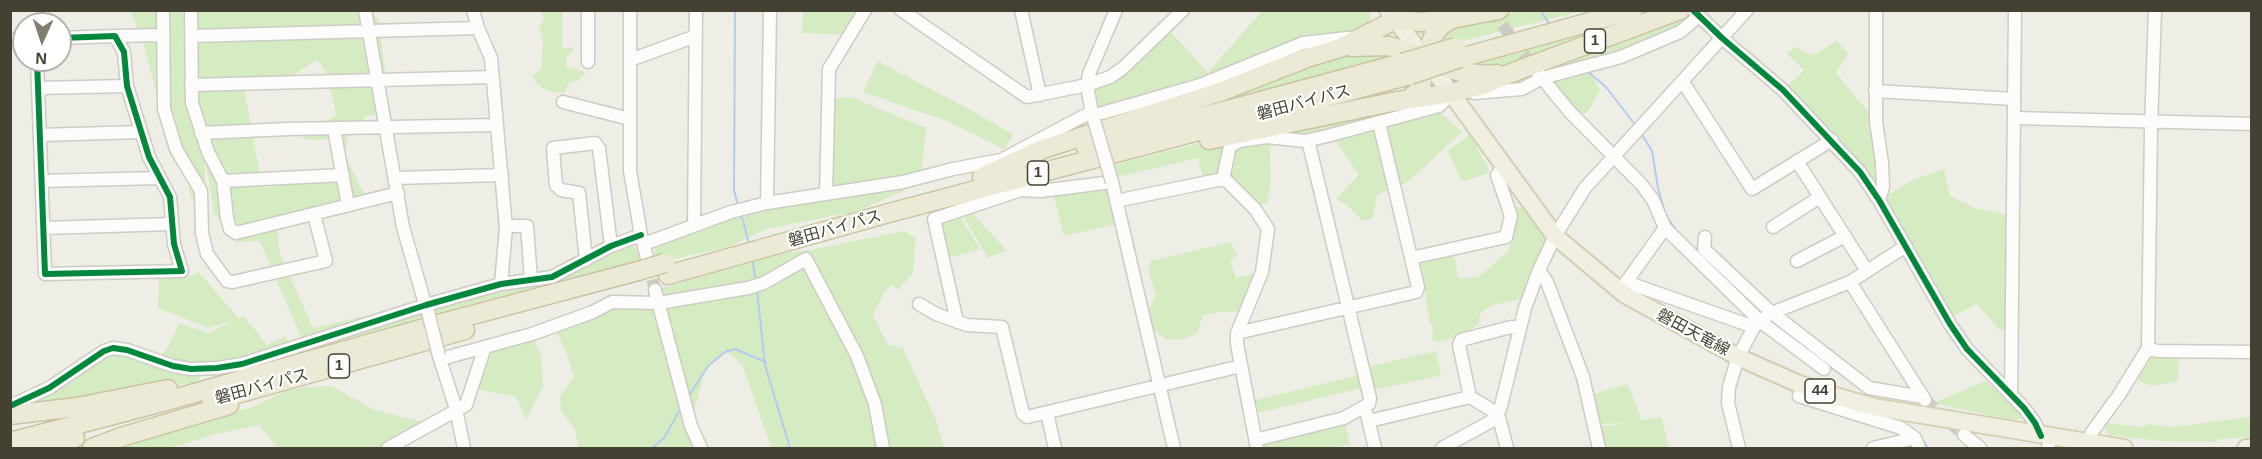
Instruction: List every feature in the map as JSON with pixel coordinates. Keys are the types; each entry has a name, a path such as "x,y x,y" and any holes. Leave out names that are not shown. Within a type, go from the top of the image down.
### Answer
{"highway":[{"path":"983,182 1043,149 1220,92 1307,58 1340,48 1363,37 1391,15 1436,17 1499,10"},
{"name":"磐田バイパス","path":"37,448 338,359 1406,69 1588,10"},
{"name":"磐田バイパス","path":"1458,53 1633,10"},
{"name":"1","path":"983,182 1033,181 1189,144 1451,93 1486,84 1680,10"},
{"path":"1407,100 1416,93 1420,86 1424,58 1434,34 1442,25 1436,17"},
{"path":"1340,48 1389,46 1450,70 1474,74 1511,73"},
{"path":"10,415 77,407 338,359"},
{"path":"92,448 121,437 233,404 338,359"},
{"name":"磐田バイパス","path":"10,442 338,359"}],"main road":[{"name":"磐田天竜線","path":"1391,15 1555,236 1656,313 1738,357 1799,384 1874,407 2046,440 2088,441 2124,448"},
{"path":"2246,448 2252,448"}],"street":[{"path":"163,10 164,109 176,149 201,191 202,233 207,254 227,281 233,282 326,261 314,214"},
{"path":"191,10 190,85 192,103 208,152 223,181 230,229 237,233 398,193"},
{"path":"365,10 403,227 456,409 464,448"},
{"path":"473,10 491,58 493,77 506,226 501,284"},
{"path":"588,10 588,62"},
{"path":"630,10 630,171 658,303 691,426 701,448"},
{"path":"694,226 696,10"},
{"path":"767,203 770,10"},
{"path":"826,194 828,69 865,10"},
{"path":"901,10 1027,97 1087,85 1110,77 1123,68 1183,10"},
{"path":"1021,10 1040,95"},
{"path":"1116,10 1089,74 1087,85 1092,116 1112,182 1174,448"},
{"path":"1442,448 1490,422 1502,406 1525,308 1539,270 1555,236 1585,188 1747,10"},
{"path":"1875,10 1876,121 1883,187 1880,200"},
{"path":"2011,395 2014,10"},
{"path":"2088,441 2148,348 2155,10"},
{"path":"1223,179 1230,146 1240,141 1267,137 1308,140 1439,106 1451,93 1522,89 1539,74 1573,69 1621,57 1660,42 1680,32 1696,14 1783,90 1860,172 1880,200 1950,324 1967,349 2024,408 2046,440"},
{"path":"192,36 478,28"},
{"path":"72,38 163,35"},
{"path":"37,72 45,274 182,272 174,244 170,196 149,157 127,86 124,51 115,36"},
{"path":"630,60 696,36"},
{"path":"10,406 49,388 112,348 127,350 173,366 191,369 242,364 501,284 552,277 611,246 694,226 731,212 767,203 903,182 1001,160 1092,116 1200,86 1303,43 1363,37"},
{"path":"1539,74 1569,111 1642,185 1653,200 1665,228 1764,319 1824,369"},
{"path":"190,85 493,77"},
{"path":"1683,82 1752,189 1832,140"},
{"path":"38,88 127,86"},
{"path":"1875,91 2014,99"},
{"path":"563,102 630,119"},
{"path":"2014,118 2252,124"},
{"path":"1237,333 1416,292 1418,287 1379,123"},
{"path":"201,133 497,125"},
{"path":"334,129 348,205"},
{"path":"40,135 141,132"},
{"path":"1223,179 1256,209 1268,228 1262,272 1237,333 1256,444 1344,418 1369,404 1370,398 1308,140"},
{"path":"586,260 579,193 561,190 556,184 553,148 595,143 599,148 611,246"},
{"path":"1797,161 1867,271"},
{"path":"1411,258 1506,237 1511,216 1497,175 1504,166"},
{"path":"223,181 343,175"},
{"path":"395,178 502,175"},
{"path":"42,181 160,178"},
{"path":"1116,201 1223,179"},
{"path":"957,322 934,219 1021,190 1041,191 1112,182"},
{"path":"1773,227 1820,197"},
{"path":"44,228 172,224"},
{"path":"506,226 527,226 531,280"},
{"path":"1665,228 1623,287 1764,319"},
{"path":"1797,261 1845,236"},
{"path":"1705,237 1704,249 1764,319 1869,388 1924,398 1850,282"},
{"path":"1739,448 1728,403 1731,374 1738,357 1764,319 1850,282 1906,246"},
{"path":"440,357 532,334 593,312 612,302 658,303 748,288 764,283 806,259 857,356 874,404 883,448"},
{"path":"1539,270 1547,282 1583,376 1599,448"},
{"path":"918,304 936,314 967,325 1002,327 1023,414 1027,417 1241,366"},
{"path":"1470,397 1459,345 1461,340 1511,327 1520,328"},
{"path":"388,448 466,405 485,347"},
{"path":"2148,348 2157,351 2252,352"},
{"path":"1799,396 1901,428 1917,443"},
{"path":"1369,421 1470,397 1497,414 1502,423 1507,448"},
{"path":"1365,406 1375,448"},
{"path":"1047,412 1055,448"},
{"path":"1964,435 1980,448"},
{"path":"1873,448 1917,443"}],"green space":[{"path":"372,10 379,22 386,79 382,116 369,115 349,130 345,155 367,200 277,226 280,254 313,328 417,304 439,306 542,283 588,259 633,245 643,257 641,267 334,345 317,340 304,344 260,241 236,242 214,213 205,158 205,196 191,199 188,183 171,149 143,41 130,11","holes":["318,60 328,76 336,115 327,121 302,123 303,139 328,140 346,169 313,180 265,188 260,175 244,88 288,78"]},
{"path":"541,11 562,11 562,49 575,47 567,57 566,67 586,72 579,80 569,83 564,93 548,91 538,85 532,76 541,69 543,42 539,28 544,19"},
{"path":"803,11 865,11 849,35 802,33"},
{"path":"1262,11 1369,11 1371,18 1366,31 1101,128 1087,85 1112,76 1168,29 1214,79 1216,78 1209,71"},
{"path":"1437,11 1582,11 1438,47 1415,31"},
{"path":"1684,14 1691,17 1674,29 1587,66 1600,90 1588,112 1574,116 1542,78 1522,89 1455,88 1445,72 1638,18"},
{"path":"1837,41 1848,54 1836,73 1876,121 1880,200 1913,180 1944,169 1950,196 1975,208 2012,216 2011,335 1998,328 1977,304 1952,317 1879,200 1783,90 1804,70 1787,54 1794,47 1813,55"},
{"path":"1353,50 1386,58 1187,111"},
{"path":"878,61 1014,135 1004,149 947,121 863,92"},
{"path":"851,97 926,128 921,178 881,186 910,188 858,211 766,229 729,247 656,263 653,241 731,212 833,193 832,99"},
{"path":"1431,99 1441,113 1462,132 1409,181 1377,195 1373,218 1362,221 1349,206 1336,199 1359,175 1332,135 1272,138 1271,185 1267,202 1262,205 1252,205 1228,182 1204,183 1198,158 1117,177 1113,165 1220,138"},
{"path":"1470,134 1490,172 1462,182 1448,151"},
{"path":"1106,183 1121,223 1064,236 1052,190"},
{"path":"1514,207 1524,208 1529,216 1555,236 1528,300 1520,299 1493,305 1481,312 1478,325 1458,337 1439,342 1432,340 1433,328 1429,320 1418,260 1454,251 1458,278 1478,277 1508,252 1510,244 1506,237"},
{"path":"973,213 1007,251 988,258 963,216"},
{"path":"959,214 980,249 943,260 935,223"},
{"path":"904,231 916,238 913,272 899,290 891,285 885,291 873,315 888,345 903,348 936,420 944,448 771,448 742,364 717,344 725,352 705,371 693,415 695,448 576,448 578,445 575,429 561,411 560,396 574,377 556,331 616,302 659,306 655,290 781,254"},
{"path":"1231,242 1237,255 1230,261 1236,278 1253,274 1247,301 1240,312 1218,312 1203,316 1197,333 1184,339 1165,339 1154,330 1147,314 1156,295 1148,271 1151,261"},
{"path":"199,272 238,318 244,316 267,345 286,336 292,348 208,368 197,382 11,410 80,367 121,349 157,360 167,349 179,323 209,333 235,320 209,328 158,308 159,278 187,277"},
{"path":"532,334 541,356 543,386 526,420 517,397 472,388 485,347"},
{"path":"1436,351 1441,372 1439,376 1373,390 1367,367"},
{"path":"2152,354 2180,356 2178,381 2152,386 2138,380"},
{"path":"1359,375 1362,388 1254,414 1252,401"},
{"path":"1985,381 2015,404 2020,411 2021,419 2013,420 1934,403"},
{"path":"1627,384 1640,414 1640,420 1661,417 1669,448 1599,448 1594,428 1629,422 1594,425 1587,396"},
{"path":"331,386 375,410 431,424 390,448 278,448 259,425 216,434 171,448 67,448 110,435 171,430 249,408 287,391 305,387"},
{"path":"2251,417 2251,437 2219,439 2217,442 2161,441 2108,435 2104,423 2172,427"},
{"path":"1345,423 1350,444 1332,448 1262,448 1260,443"}],"waterway":[{"path":"735,10 734,190 738,206"},
{"path":"1540,10 1551,26"},
{"path":"1586,70 1606,87 1636,126"},
{"path":"1641,133 1652,151 1658,188 1666,216 1680,235"},
{"path":"741,214 749,243"},
{"path":"752,258 756,282"},
{"path":"757,290 765,365 790,448"},
{"path":"1749,302 1763,314"},
{"path":"1769,319 1810,351"},
{"path":"689,396 708,366 725,352 735,349 766,362"},
{"path":"1828,365 1848,380"},
{"path":"652,448 664,438 682,406"},
{"path":"1919,434 1928,448"}],"tunnel":[{"path":"1492,10 1535,70"},
{"path":"648,262 655,290"},
{"path":"1925,400 1964,435"}],"cycle path":[{"path":"1693,10 1783,90 1860,172 1967,349 2024,408 2041,436"},
{"path":"37,72 45,274 182,271 174,244 170,197 149,157 127,86 124,52 115,36 72,38"},
{"path":"10,406 49,388 104,351 113,348 191,369 242,364 426,305 501,284 552,277 611,246 641,235"}]}
